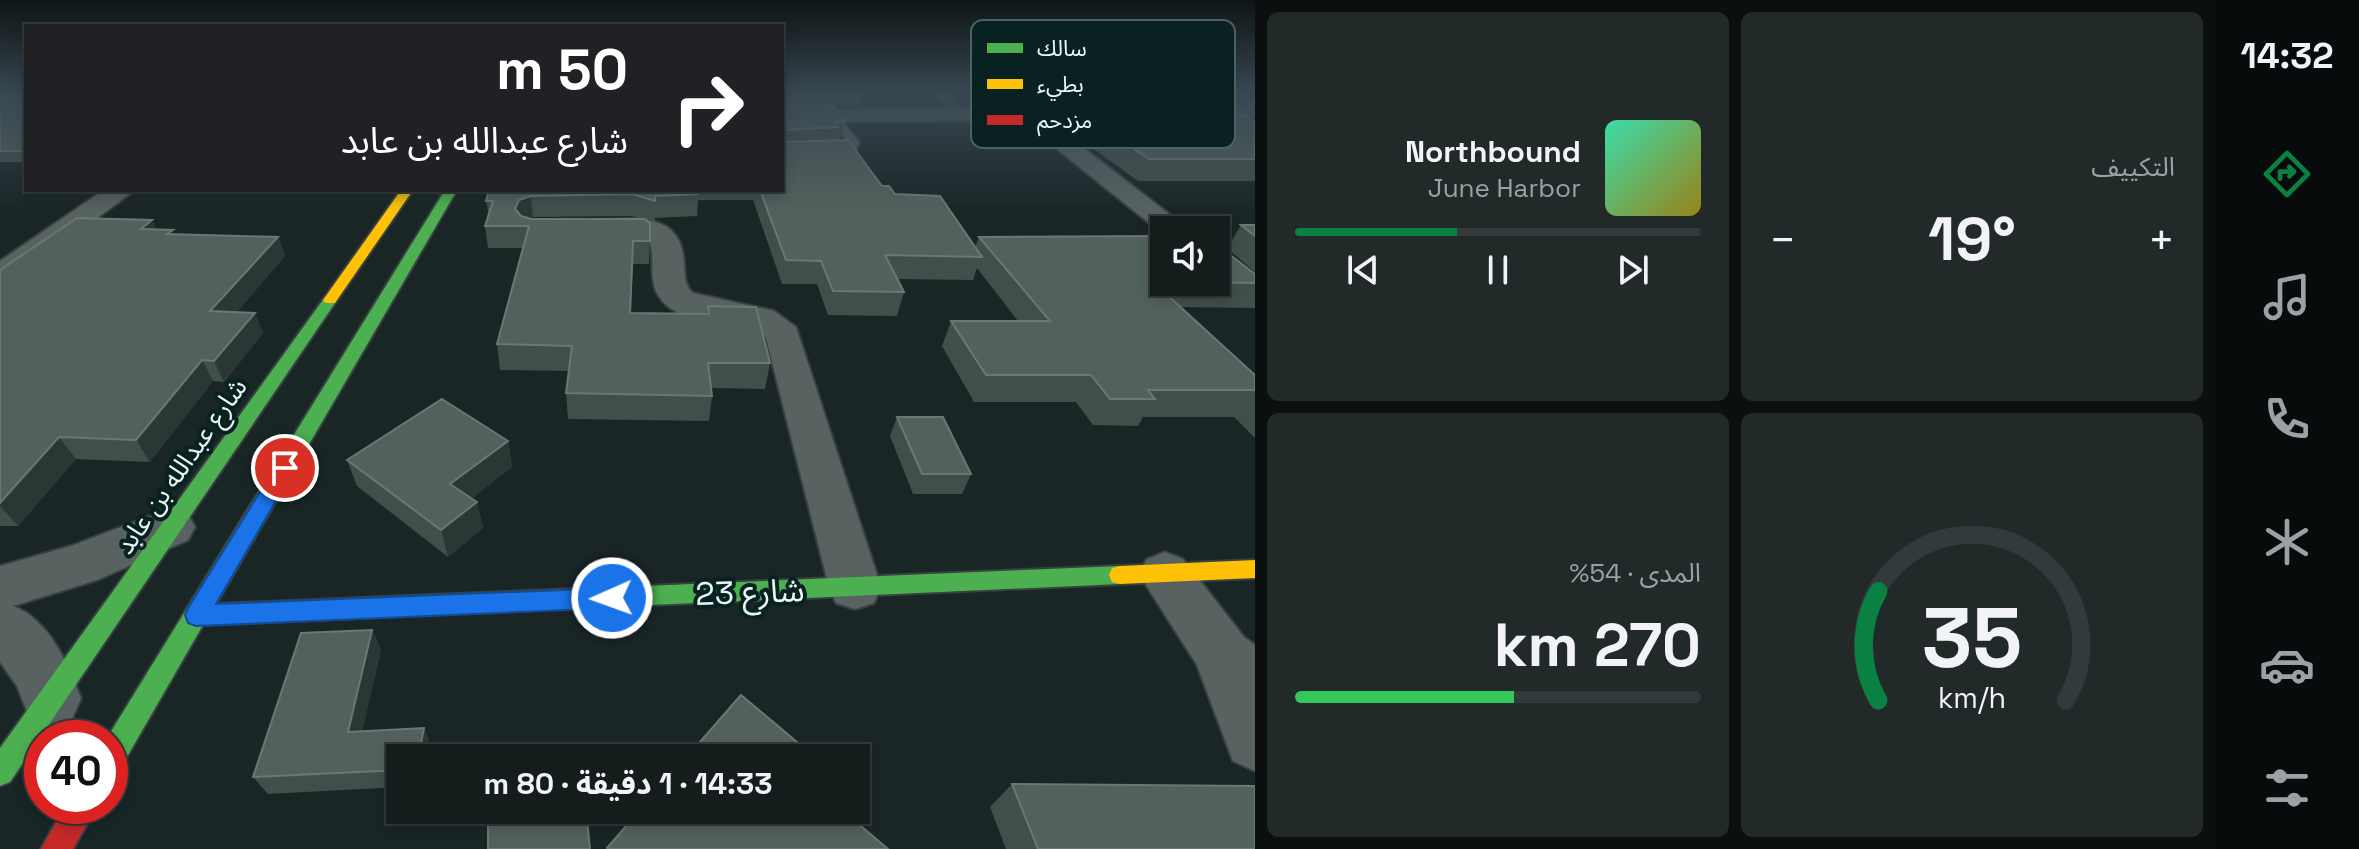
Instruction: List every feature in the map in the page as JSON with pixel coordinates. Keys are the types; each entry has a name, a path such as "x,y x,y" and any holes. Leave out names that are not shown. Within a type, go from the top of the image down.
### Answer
{"main road":[{"name":"شارع عبدالله بن عابد","path":"0,772 406,192"},
{"path":"128,729 450,192"},
{"path":"246,417 259,409 292,400 309,404 315,410 315,419"},
{"name":"شارع 23","path":"196,615 1255,569"},
{"path":"56,849 71,824"}],"street":[{"path":"1070,148 1158,216"},
{"path":"0,275 119,192"},
{"path":"564,229 638,228 659,233 667,242 669,284 677,298 698,307 757,317 778,328 783,335 855,587"},
{"path":"0,588 79,565 171,527"},
{"path":"1165,574 1240,668 1231,683 1255,739"},
{"path":"0,626 21,642 40,667 51,698"}],"lane":[{"path":"784,156 836,155 851,150 853,142 847,133"}],"building":[{"path":"0,133 24,133 24,151 0,151"},
{"path":"1235,133 1255,133 1255,159 1149,159 1132,148 1235,148"},
{"path":"848,140 882,186 889,186 895,194 940,196 982,257 885,255 904,292 833,291 821,261 786,260 761,192 784,192 784,142"},
{"path":"488,192 698,192 655,196 655,201 632,194 531,196 519,200 515,209 521,216 531,219 645,219 650,223 650,241 633,241 630,313 709,314 708,306 756,307 770,363 708,363 712,396 566,393 572,346 497,344 529,226 485,226 493,201 486,201"},
{"path":"77,218 152,220 141,229 173,230 167,234 278,237 210,311 255,313 214,361 202,360 136,440 59,437 0,503 0,270"},
{"path":"1241,225 1255,225 1255,236"},
{"path":"1150,236 1150,296 1168,296 1255,375 1255,390 1148,390 1155,399 1110,399 1091,375 986,375 951,321 1050,321 979,237"},
{"path":"1230,255 1255,274 1255,283 1230,283"},
{"path":"442,399 508,441 450,484 477,502 441,530 347,460"},
{"path":"897,417 943,417 971,474 922,474"},
{"path":"372,630 348,732 424,728 421,744 386,744 386,771 253,777 301,633"},
{"path":"741,695 799,744 698,744"},
{"path":"1012,784 1255,786 1255,849 1038,849"},
{"path":"488,824 587,824 590,849 488,849"},
{"path":"628,824 859,824 888,849 608,849"}],"traffic: fast":[{"path":"128,729 450,192"},
{"path":"0,772 330,300"},
{"path":"196,615 1120,575"}],"traffic: slow":[{"path":"330,300 406,192"},
{"path":"1120,575 1255,569"}],"traffic: jam":[{"path":"56,849 71,824"}],"route":[{"path":"285,468 196,615 612,598"}]}
